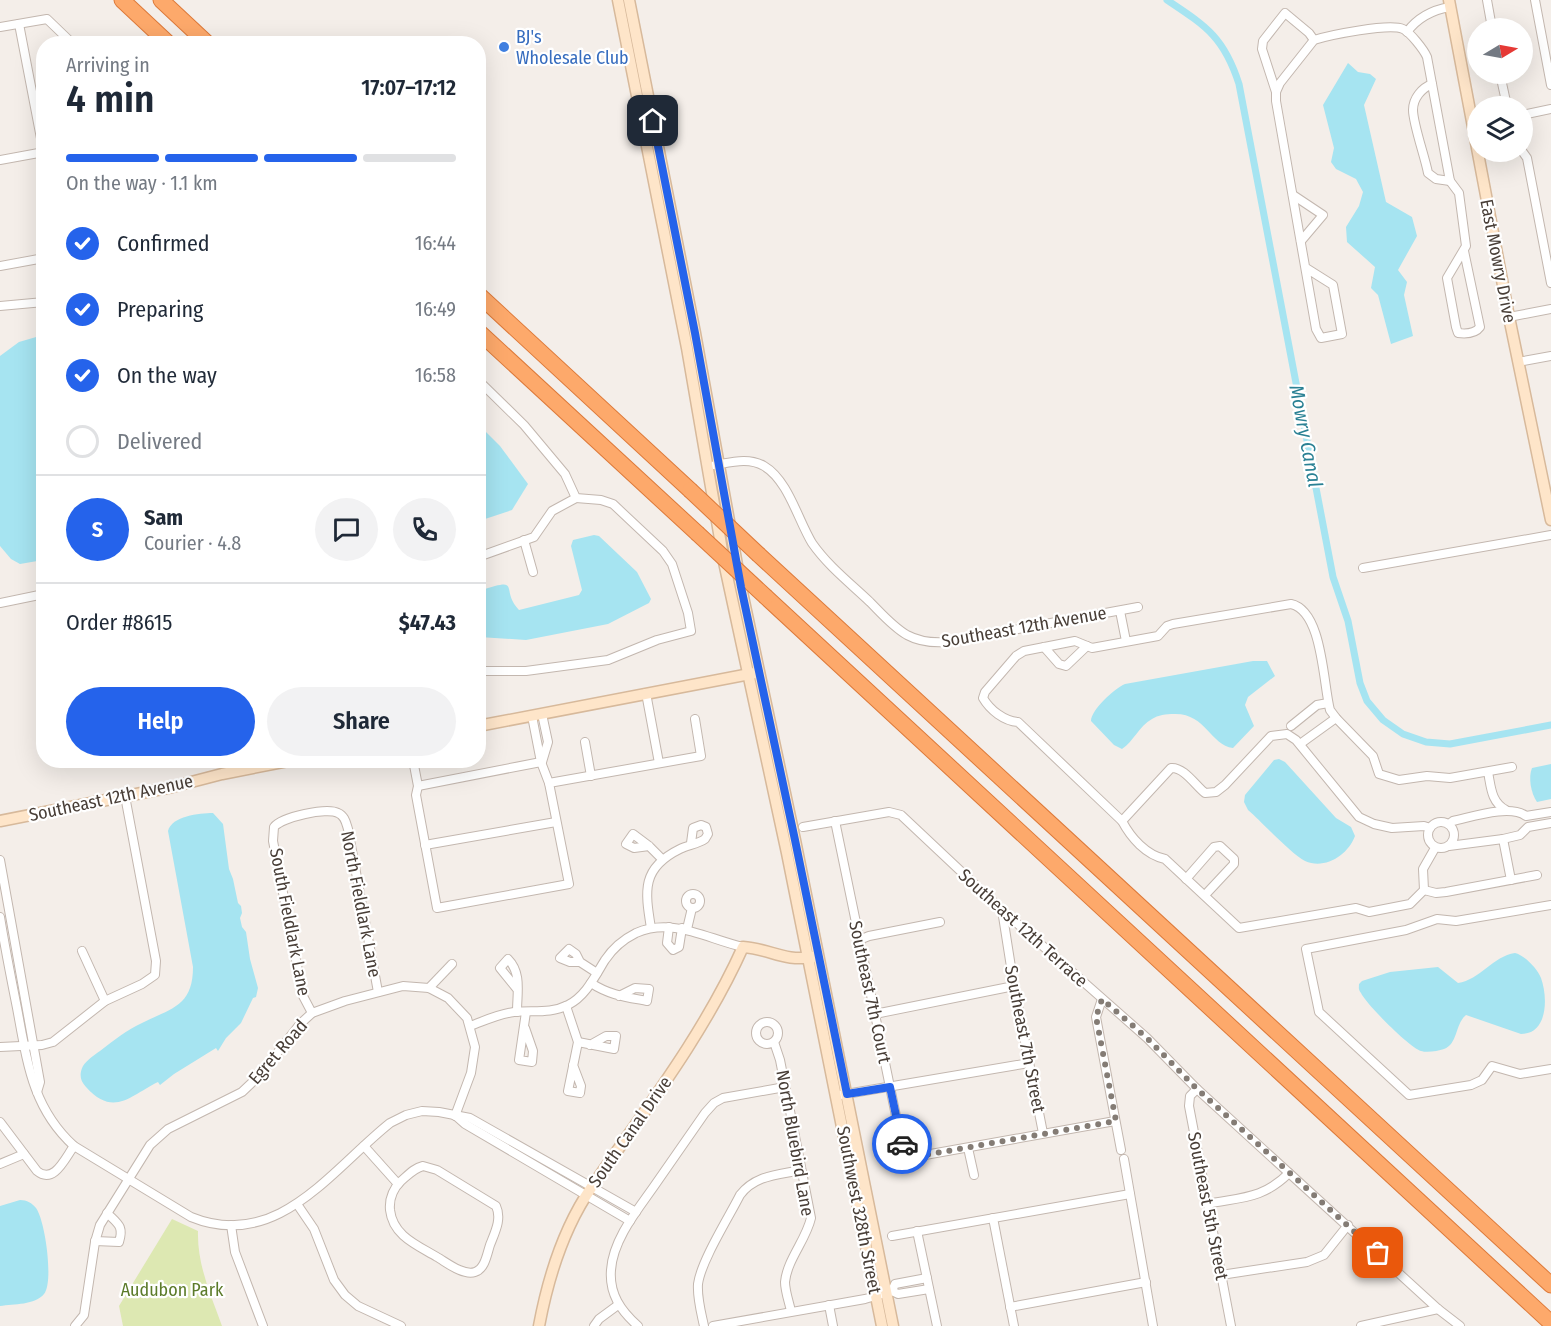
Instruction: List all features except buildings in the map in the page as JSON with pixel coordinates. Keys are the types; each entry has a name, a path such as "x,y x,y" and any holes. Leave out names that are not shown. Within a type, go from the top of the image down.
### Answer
{"highway":[{"path":"122,0 160,36"},
{"path":"161,0 199,36"},
{"path":"486,301 1551,1285"},
{"path":"486,337 1551,1323"}],"street":[{"name":"Southwest 328th Street","path":"618,0 712,465"},
{"name":"Southwest 328th Street","path":"629,0 695,333 722,553 754,674 841,1095 893,1326"},
{"path":"1486,0 1490,18"},
{"path":"1534,0 1551,85"},
{"path":"1407,32 1421,17 1449,3"},
{"name":"East Mowry Drive","path":"1449,3 1518,363 1551,520"},
{"path":"1306,268 1333,285 1342,334 1321,338 1316,329 1276,92 1262,49 1263,41 1285,13 1310,33 1314,40"},
{"path":"0,27 47,20 64,36"},
{"path":"20,24 36,114"},
{"path":"1276,92 1280,82 1314,40 1384,27 1402,29 1407,32 1424,48 1450,181 1458,192 1466,246 1447,278 1456,327 1458,333 1464,334 1475,332 1480,327 1464,251"},
{"path":"1432,84 1424,87 1419,94 1413,111 1428,173 1436,179 1450,181"},
{"path":"1533,113 1551,109"},
{"path":"0,160 36,154"},
{"path":"1528,162 1551,283"},
{"path":"1293,195 1323,215 1301,241"},
{"path":"0,266 36,259"},
{"path":"0,306 36,303"},
{"path":"1509,317 1551,309"},
{"path":"1518,363 1551,356"},
{"path":"486,388 524,425 565,474 576,498"},
{"name":"Southeast 12th Avenue","path":"712,465 747,460 771,470 782,484 805,530 822,556 893,624 917,639 947,642 1138,608"},
{"path":"486,553 534,537 552,512 576,498 601,500 613,504 663,551 672,564 688,613 691,631 657,640 608,660 526,671 486,671"},
{"path":"1363,567 1551,535"},
{"path":"524,540 533,572"},
{"path":"0,603 36,596"},
{"path":"1436,848 1423,869 1424,890 1410,904 1369,912 1356,908 1239,928 1165,860 1154,857 1131,836 1122,821 1018,722 1004,720 983,698 987,688 1016,656 1024,651 1076,640 1092,648 1158,636 1167,626 1173,624 1285,604 1296,605 1316,630 1328,703 1336,718 1370,753 1379,774 1399,780 1427,776 1450,778 1512,767"},
{"path":"1120,611 1126,641"},
{"path":"1044,647 1059,664 1066,666 1087,646"},
{"path":"486,725 754,674"},
{"path":"646,693 659,763"},
{"path":"1291,726 1317,705 1328,703"},
{"path":"415,768 418,786 416,795 436,908 569,884 549,783 541,762 548,742 537,715"},
{"path":"549,783 701,756 694,718"},
{"path":"1300,744 1336,718"},
{"path":"1122,821 1171,768 1176,767 1205,793 1216,792 1271,736 1287,734 1300,744 1359,817 1383,827 1402,829 1424,826 1430,828"},
{"path":"585,742 591,776"},
{"path":"418,786 541,762"},
{"name":"Southeast 12th Avenue","path":"0,821 172,787 252,768"},
{"path":"1488,772 1493,797 1506,810"},
{"path":"0,1047 42,1045 56,1040 105,1001 153,978 156,972 125,796"},
{"path":"1449,825 1453,821 1506,810 1521,812 1526,816 1528,828"},
{"name":"North Fieldlark Lane","path":"273,830 276,824 284,819 314,813 333,812 343,817 348,830 378,992"},
{"name":"Southeast 12th Terrace","path":"803,827 889,812 901,815 1002,910 1147,1038 1197,1089 1438,1309 1460,1326"},
{"path":"1526,816 1551,812"},
{"name":"Southeast 7th Court","path":"835,821 902,1145 914,1157 968,1148"},
{"path":"425,844 556,822"},
{"path":"1449,825 1437,823 1430,828 1429,841 1436,848 1503,839 1520,835 1528,828 1551,823"},
{"path":"1449,825 1454,835 1449,846"},
{"name":"South Fieldlark Lane","path":"273,830 273,841 303,996 312,1013"},
{"path":"1503,839 1511,880"},
{"path":"651,928 646,896 652,872 662,859 691,843"},
{"path":"649,846 662,859"},
{"path":"1185,879 1214,847 1220,846 1234,859 1234,864 1205,896"},
{"path":"0,860 33,1085 55,1126 74,1146 191,1217 231,1225 267,1220 297,1204 390,1123 406,1115 431,1111 471,1118 588,1191 630,1221"},
{"path":"1424,890 1436,893 1446,892 1537,875"},
{"path":"1551,905 1456,921 1437,919 1406,930 1306,949 1319,1012 1410,1095 1472,1084 1482,1080 1492,1066 1520,1074 1551,1069"},
{"path":"669,927 667,943 673,950 679,947 692,908"},
{"name":"Southeast 7th Street","path":"1002,910 1014,986 1043,1133"},
{"path":"0,917 28,1045"},
{"path":"860,940 869,936 940,922"},
{"path":"470,1026 498,1015 550,1011 566,1006 578,999 617,945 651,928 684,929 743,947 761,948 788,959 813,957"},
{"name":"South Canal Drive","path":"539,1326 557,1256 588,1191 698,1032 726,984 743,947"},
{"path":"82,951 105,1001"},
{"path":"580,962 597,973"},
{"path":"429,988 452,964"},
{"path":"591,983 619,996"},
{"name":"Egret Road","path":"75,1326 84,1315 95,1241 100,1225 150,1145 168,1129 242,1092 259,1076 300,1024 312,1013 345,1001 403,986 429,988 455,1004 462,1011 470,1026 474,1039 475,1060 455,1116"},
{"path":"875,1014 1014,986"},
{"path":"517,988 525,1028"},
{"path":"1102,999 1096,1017 1153,1326"},
{"path":"566,1006 578,1042 573,1065"},
{"path":"578,1042 590,1045"},
{"name":"North Bluebird Lane","path":"774,1042 778,1052 811,1218 787,1273 785,1285 791,1311"},
{"path":"841,1095 1029,1063"},
{"path":"638,1326 618,1305 610,1272 614,1254 630,1221 714,1103 723,1098 785,1087"},
{"name":"Southeast 5th Street","path":"1197,1089 1190,1096 1189,1106 1232,1326"},
{"path":"974,1175 968,1148 1116,1121"},
{"path":"0,1122 37,1171 48,1176 54,1173 74,1146"},
{"path":"364,1146 398,1184"},
{"path":"0,1164 24,1154"},
{"path":"418,1167 429,1167 496,1206 499,1211 498,1224 480,1269 469,1273 457,1269 410,1241 397,1230 393,1224 390,1206 398,1184 418,1167"},
{"path":"705,1326 699,1300 698,1286 701,1271 740,1194 748,1185 760,1179 801,1170"},
{"path":"1207,1204 1263,1193 1289,1173"},
{"path":"588,1191 636,1212"},
{"path":"892,1236 1130,1194"},
{"path":"297,1204 314,1229 334,1280 345,1295 358,1306 401,1326"},
{"path":"95,1241 119,1242 122,1232 120,1226 107,1213"},
{"path":"993,1218 1014,1326"},
{"path":"231,1225 235,1252 263,1326"},
{"path":"1221,1275 1307,1262 1324,1255 1348,1225"},
{"path":"917,1231 936,1326"},
{"path":"885,1293 896,1284 927,1278"},
{"path":"1010,1307 1146,1282"},
{"path":"713,1326 755,1322 791,1311 885,1293 898,1294 929,1289"},
{"name":"Southwest 328th Street","path":"882,1326 885,1293"},
{"path":"594,1326 599,1318 618,1305"},
{"path":"829,1305 833,1326"},
{"path":"1361,1326 1438,1309"}],"green space":[{"name":"Audubon Park","path":"172,1219 198,1231 202,1268 222,1326 123,1326 119,1306"}],"water":[{"path":"1348,63 1358,72 1370,74 1376,79 1364,105 1386,202 1412,217 1417,236 1398,270 1407,282 1404,295 1413,336 1391,344 1378,295 1371,288 1375,267 1347,242 1346,227 1359,206 1363,192 1356,179 1336,169 1331,162 1334,148 1323,105"},
{"path":"36,337 36,561 20,564 11,559 0,546 0,356 19,342"},
{"path":"486,432 500,446 528,484 512,510 486,519"},
{"path":"599,536 637,572 651,599 649,603 608,624 526,640 486,637 486,589 506,585 513,603 519,610 579,595 582,590 571,546 573,540"},
{"path":"1253,661 1267,661 1275,676 1248,697 1245,705 1254,726 1233,748 1225,746 1201,724 1185,715 1168,714 1154,718 1147,722 1122,749 1114,745 1091,721 1095,711 1104,700 1125,684"},
{"path":"1279,759 1285,762 1336,818 1351,827 1355,836 1352,843 1335,859 1320,864 1305,861 1284,845 1248,810 1244,802 1245,795 1274,760"},
{"path":"1551,764 1551,799 1537,802 1531,785 1532,768"},
{"path":"213,813 223,824 229,869 238,903 241,906 240,918 246,932 258,988 256,997 253,998 241,1023 226,1038 218,1051 216,1048 160,1085 158,1082 122,1101 105,1101 96,1096 82,1082 82,1069 85,1064 126,1032 179,1004 189,990 193,967 168,831 180,819"},
{"path":"1515,953 1526,959 1539,974 1545,995 1541,1021 1537,1028 1530,1032 1521,1034 1466,1015 1449,1046 1436,1051 1421,1051 1389,1025 1359,989 1362,981 1390,972 1438,967 1458,983 1473,977 1507,955"},
{"path":"20,1200 31,1203 39,1215 47,1251 47,1287 40,1298 0,1306 0,1206"}],"waterway":[{"name":"Mowry Canal","path":"1167,0 1193,17 1212,34 1227,55 1239,84 1333,577 1348,621 1360,683 1367,701 1383,720 1403,734 1426,742 1450,744 1551,725"}],"way so far":[{"path":"902,1144 905,1150 914,1157 1116,1121 1096,1017 1102,999 1147,1038 1197,1089 1378,1253"}],"place":[{"name":"BJ's Wholesale Club","path":"504,47"}],"route":[{"path":"653,121 695,333 741,587 847,1094 890,1087 902,1144"}]}
